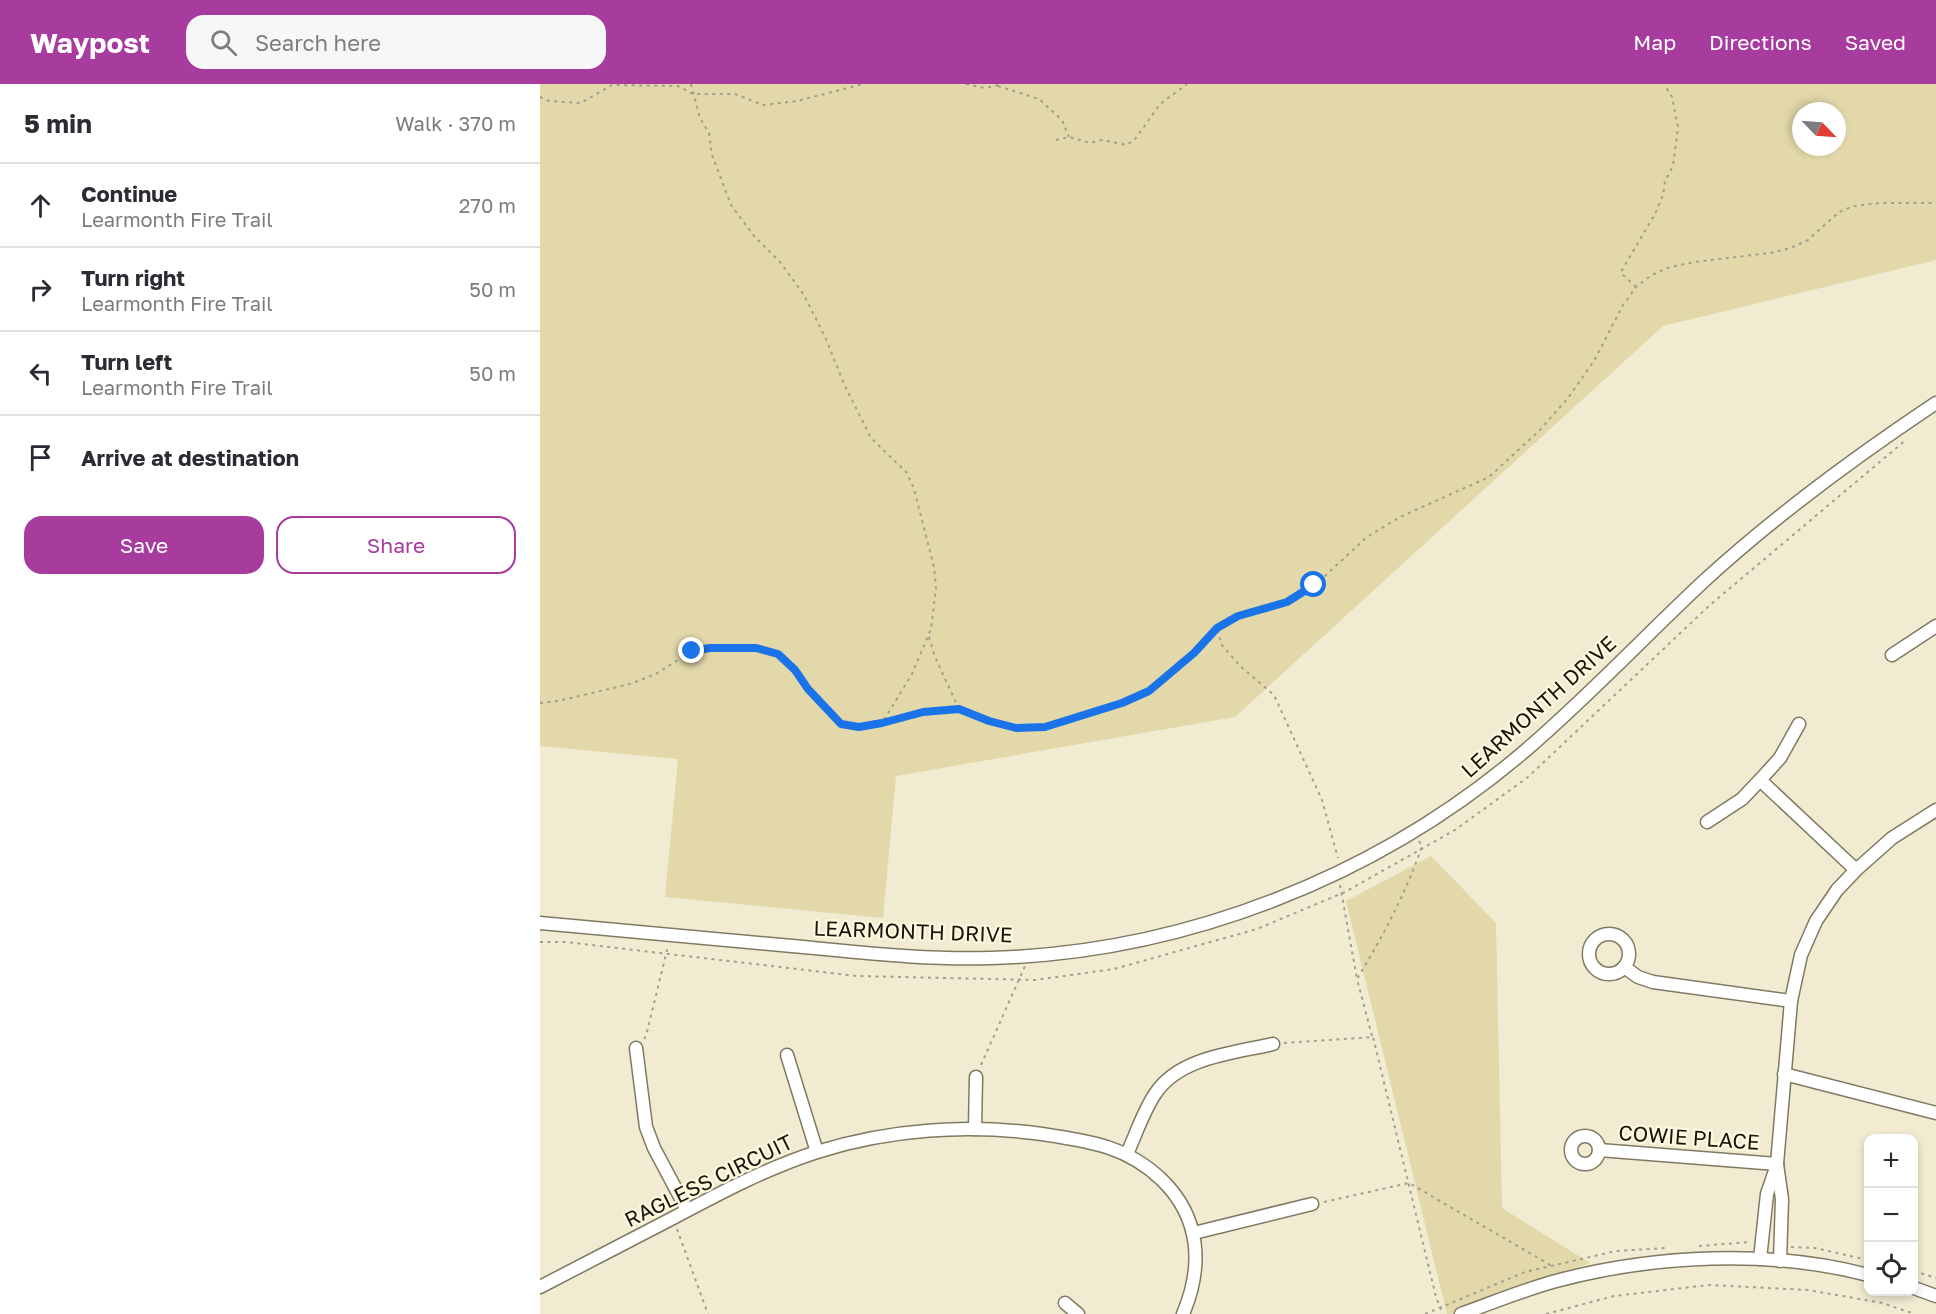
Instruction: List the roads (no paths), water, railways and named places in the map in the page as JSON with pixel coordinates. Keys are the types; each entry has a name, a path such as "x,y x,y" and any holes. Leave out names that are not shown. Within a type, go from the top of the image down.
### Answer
{"street":[{"name":"LEARMONTH DRIVE","path":"540,922 879,954 964,958 1030,956 1126,943 1193,927 1295,892 1339,872 1452,807 1526,750 1703,582 1756,536 1815,488 1936,403"},
{"path":"1892,655 1936,626"},
{"path":"1707,822 1742,799 1760,780 1780,758 1799,724"},
{"path":"1760,780 1856,870"},
{"path":"1780,1261 1782,1199 1777,1164 1791,1001 1801,955 1816,921 1837,891 1856,870 1892,838 1936,810"},
{"path":"1624,967 1638,977 1653,982 1791,1001"},
{"path":"1127,1154 1156,1093 1177,1073 1206,1060 1273,1044"},
{"path":"636,1048 646,1127 654,1148 687,1210"},
{"path":"787,1055 817,1152"},
{"path":"1784,1074 1936,1113"},
{"path":"975,1129 976,1077"},
{"name":"RAGLESS CIRCUIT","path":"540,1287 772,1168 817,1152 894,1135 975,1129 1021,1131 1067,1138 1127,1154 1150,1169 1170,1188 1185,1209 1194,1233 1196,1270 1192,1294 1183,1314"},
{"name":"COWIE PLACE","path":"1599,1150 1777,1164"},
{"path":"1760,1259 1767,1194 1777,1164"},
{"path":"1194,1233 1312,1204"},
{"path":"1461,1314 1521,1291 1592,1273 1665,1262 1760,1259 1864,1274"},
{"path":"1918,1289 1936,1296"},
{"path":"1065,1303 1078,1314"}]}
